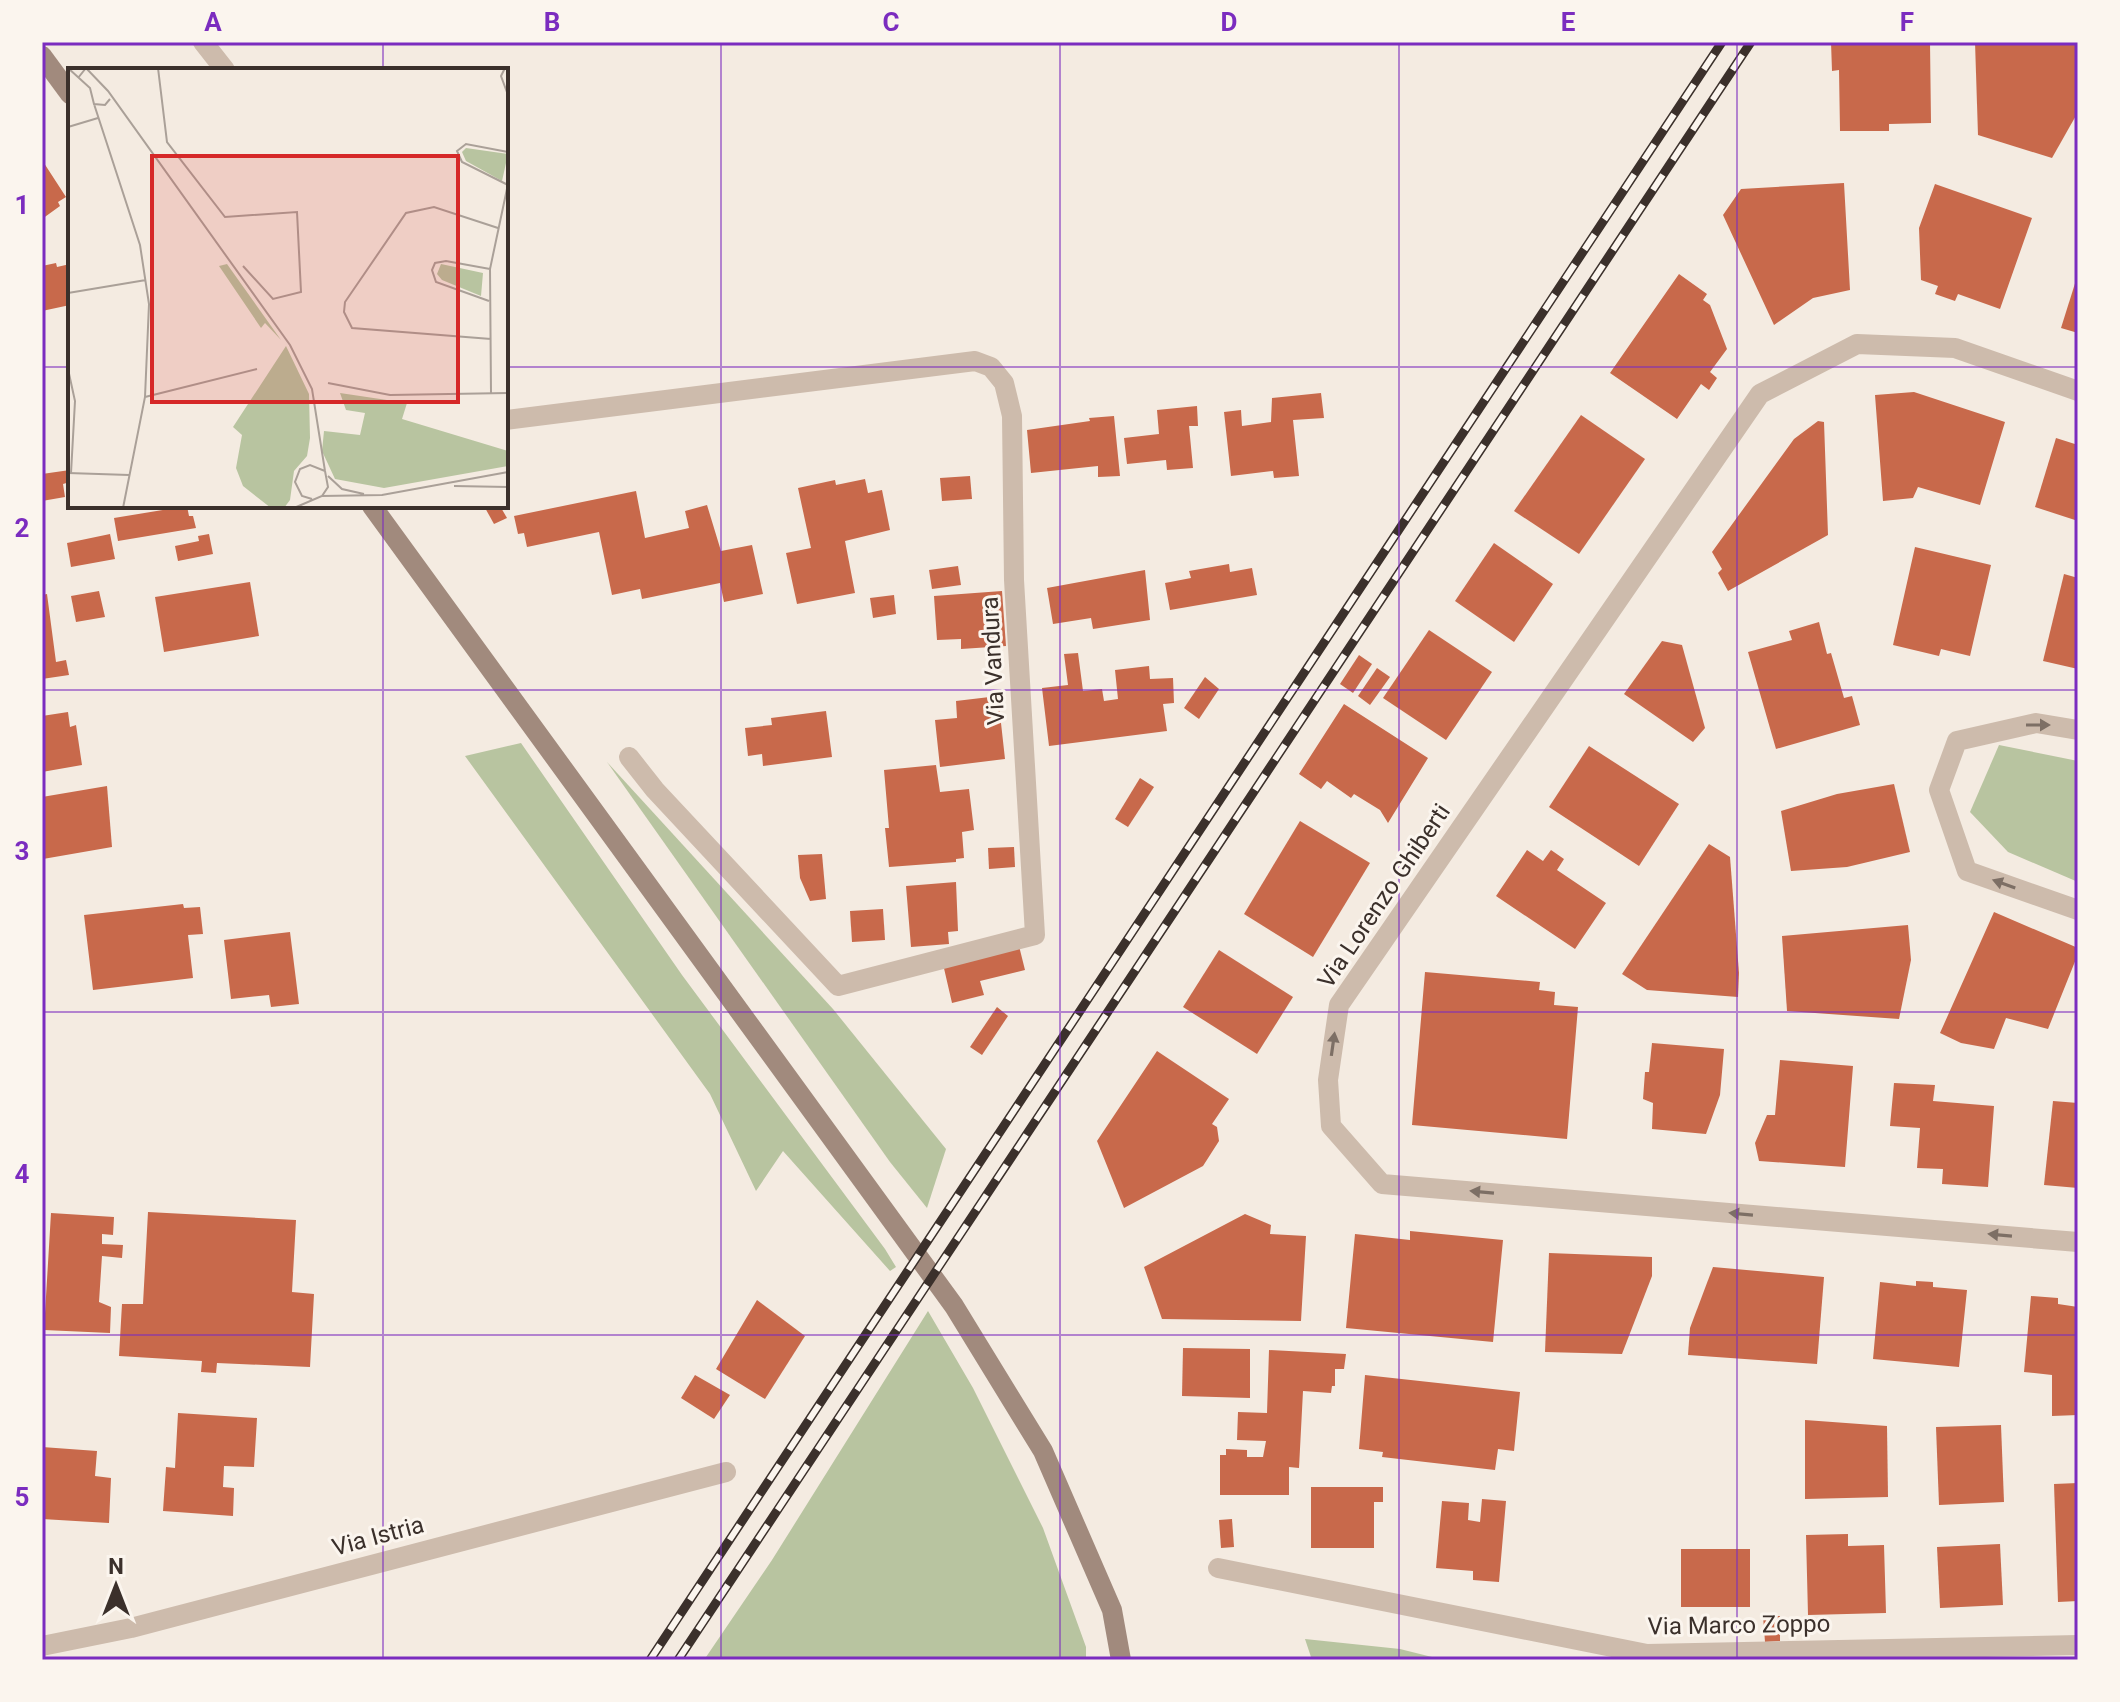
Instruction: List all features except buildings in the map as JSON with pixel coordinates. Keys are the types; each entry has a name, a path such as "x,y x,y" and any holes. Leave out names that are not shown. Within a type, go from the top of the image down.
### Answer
{"main road":[{"path":"42,56 68,91"},
{"path":"373,508 954,1306 1043,1451 1112,1610 1121,1660"}],"street":[{"path":"203,42 223,68"},
{"name":"Via Lorenzo Ghiberti","path":"2078,391 1955,348 1857,344 1760,394 1339,1005 1328,1080 1331,1126 1382,1184 2078,1242"},
{"name":"Via Vandura","path":"508,420 975,361 991,367 1004,383 1012,416 1014,580 1035,935 838,986 655,790 629,757"},
{"path":"2078,730 2036,723 1957,741 1939,790 1967,871 2078,910"},
{"name":"Via Istria","path":"42,1646 131,1628 726,1472"},
{"name":"Via Marco Zoppo","path":"1218,1568 1647,1654 2078,1645"}],"green space":[{"path":"521,743 682,975 896,1267 890,1271 783,1151 756,1191 710,1094 465,756"},
{"path":"1999,745 2078,761 2078,882 2008,852 1970,812"},
{"path":"607,762 833,1009 946,1149 927,1208 890,1162"},
{"path":"928,1311 973,1388 1043,1528 1086,1647 1086,1660 704,1660 772,1560"},
{"path":"1305,1639 1400,1649 1444,1660 1312,1660"}],"railway":[{"path":"650,1660 1722,42"},
{"path":"678,1660 1751,42"}]}
